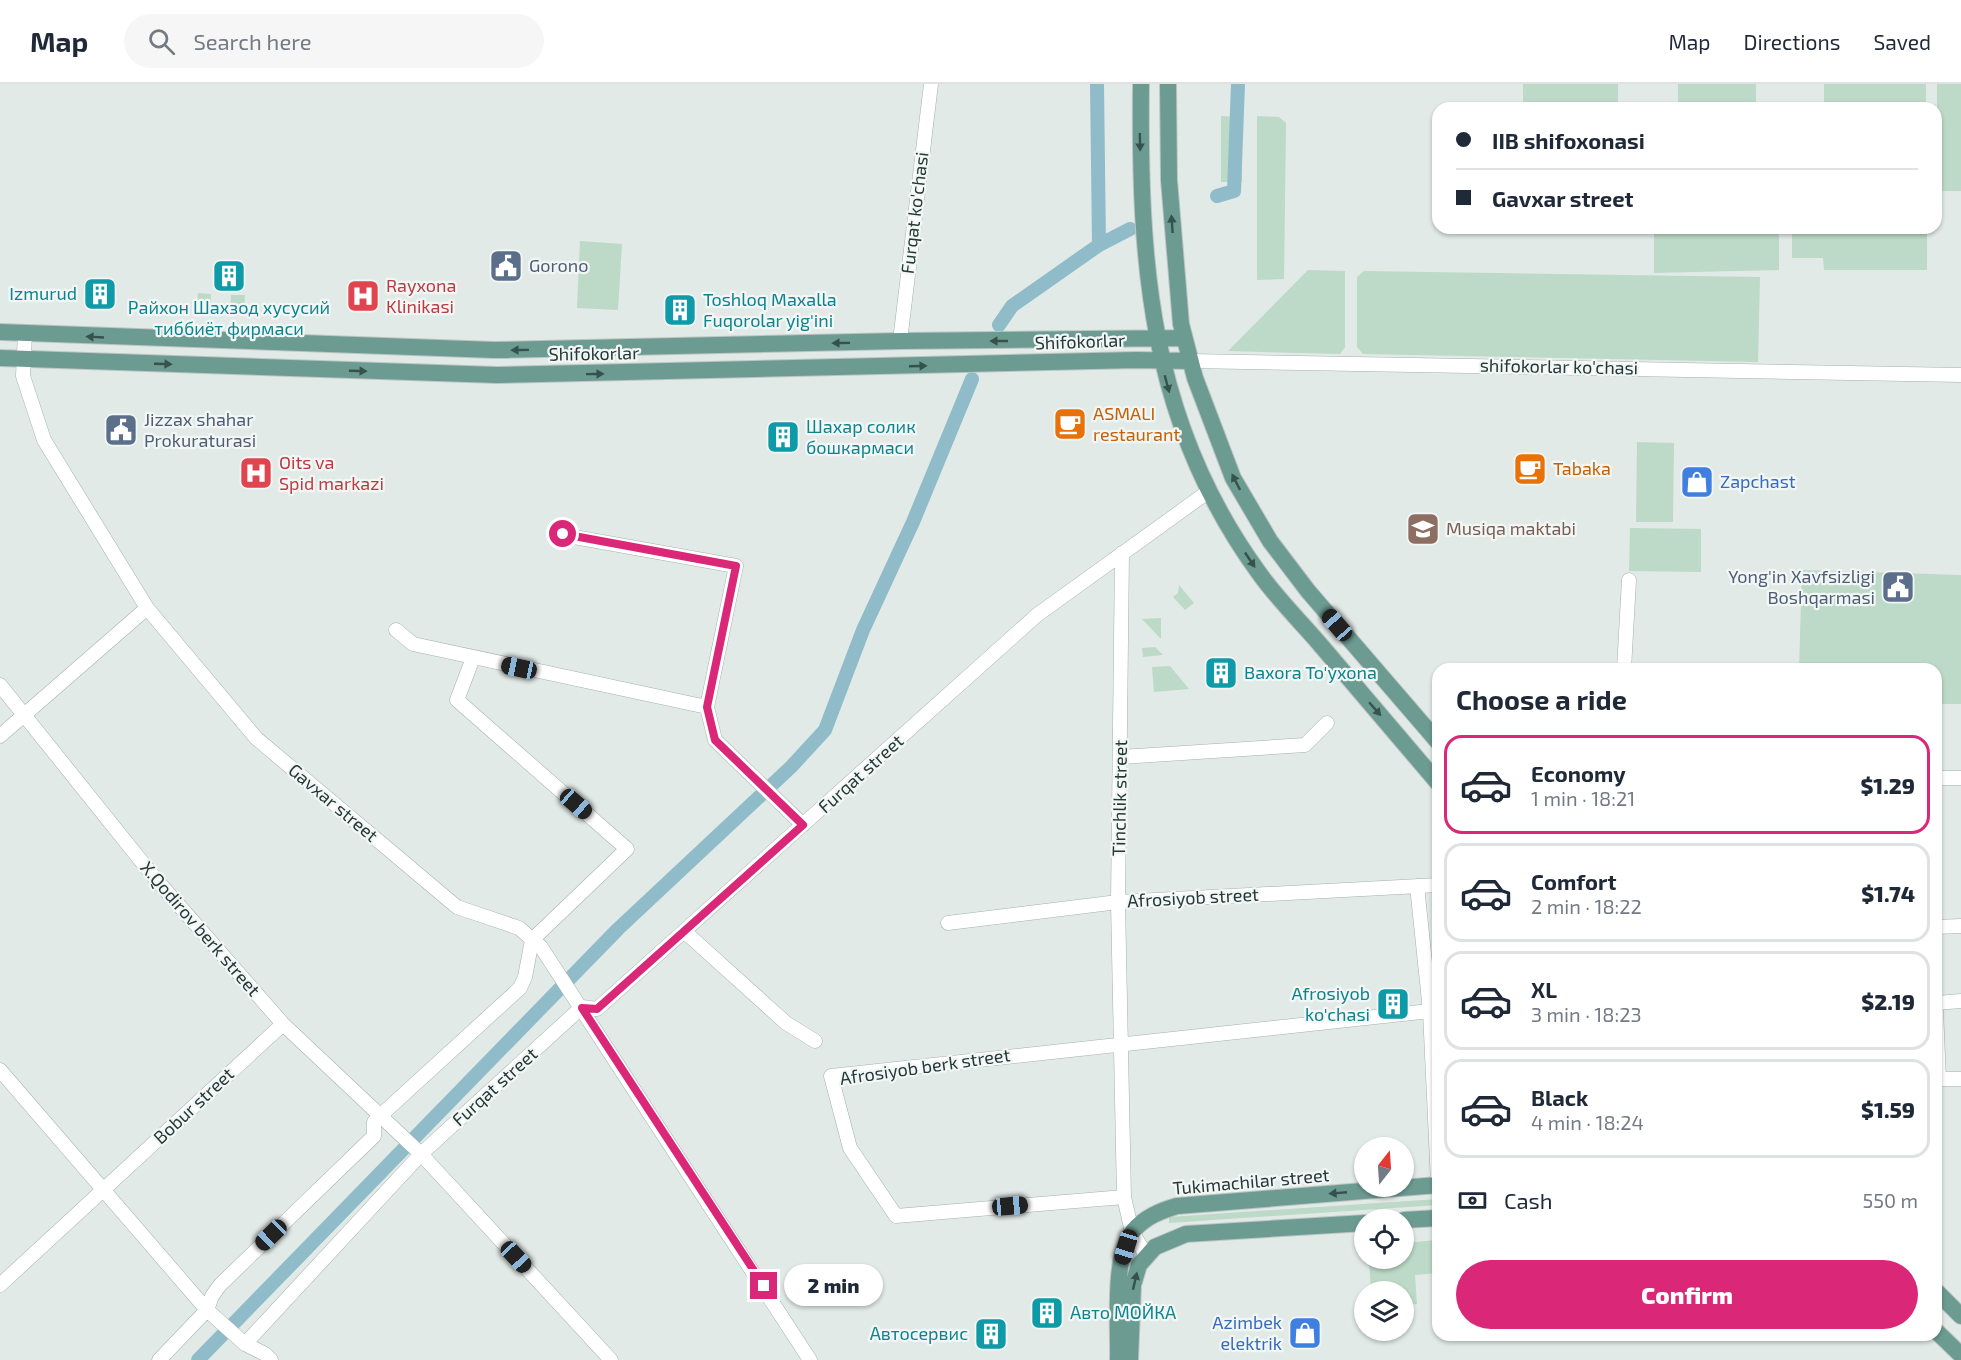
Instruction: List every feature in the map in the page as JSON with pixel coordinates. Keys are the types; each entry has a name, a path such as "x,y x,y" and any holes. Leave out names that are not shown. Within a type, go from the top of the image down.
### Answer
{"main road":[{"path":"1141,84 1141,194 1149,285 1161,360 1174,410 1209,491 1260,574 1432,776"},
{"path":"1168,84 1169,180 1175,283 1184,338 1190,361 1233,478 1270,541 1308,591 1432,735"},
{"name":"Shifokorlar","path":"0,332 494,350 900,341 1184,338"},
{"name":"Shifokorlar","path":"0,358 497,375 1190,361"},
{"name":"Tukimachilar street","path":"1132,1232 1156,1212 1177,1206 1432,1185"},
{"path":"1414,1219 1432,1218"},
{"path":"1130,1360 1133,1285 1139,1265 1146,1255 1168,1240 1186,1234 1354,1224"},
{"path":"1118,1360 1122,1259 1132,1232"},
{"path":"1942,1297 1961,1316"},
{"path":"1942,1337 1961,1355"}],"street":[{"name":"Furqat ko'chasi","path":"900,341 931,84"},
{"name":"Gavxar street","path":"25,333 23,376 44,440 147,608 256,738 457,907 519,928 549,960 582,1008"},
{"name":"shifokorlar ko'chasi","path":"1190,361 1961,375"},
{"name":"Furqat street","path":"245,1344 420,1154 582,1008 597,1009 1037,615 1209,491"},
{"path":"563,534 736,566 707,707 715,740 803,825"},
{"name":"Tinchlik street","path":"1121,1042 1118,902 1122,553"},
{"path":"1624,663 1629,580"},
{"path":"0,736 147,608"},
{"path":"396,630 413,644 707,707"},
{"path":"159,1360 207,1310 212,1296 220,1285 374,1136 374,1122 519,988 525,977 532,940 627,849 457,700 472,658"},
{"name":"X.Qodirov berk street","path":"0,685 154,877 283,1024 420,1154 611,1360"},
{"path":"1121,757 1305,745 1327,723"},
{"path":"1942,778 1961,778"},
{"name":"Afrosiyob street","path":"948,923 1118,902 1432,885"},
{"path":"1417,886 1430,1011 1432,1061"},
{"path":"1942,927 1961,926"},
{"path":"684,931 786,1023 815,1041"},
{"path":"1942,1003 1961,1001"},
{"path":"582,1008 810,1360"},
{"name":"Afrosiyob berk street","path":"1124,1197 896,1216 850,1148 831,1076 1121,1042 1430,1011"},
{"name":"Bobur street","path":"0,1285 283,1024"},
{"path":"1121,1042 1124,1197 1132,1232 1146,1255"},
{"path":"0,1070 207,1310 245,1344 265,1354 271,1360"},
{"path":"1942,1079 1961,1079"}],"green space":[{"path":"1523,84 1618,84 1618,102 1523,102"},
{"path":"1678,84 1756,84 1756,102 1678,102"},
{"path":"1824,84 1926,84 1926,102 1824,102"},
{"path":"1937,84 1961,84 1961,191 1942,191 1942,102 1937,102"},
{"path":"1221,116 1242,117 1242,182 1221,182"},
{"path":"1257,116 1279,117 1286,123 1284,279 1257,280"},
{"path":"1654,234 1779,235 1779,270 1654,273"},
{"path":"1792,234 1927,234 1927,270 1824,270 1823,258 1792,258"},
{"path":"580,241 622,244 618,310 577,308"},
{"path":"1308,270 1345,271 1345,347 1340,354 1228,351"},
{"path":"1364,271 1760,277 1758,362 1363,354 1357,347 1357,277"},
{"path":"198,293 211,294 210,311 197,310"},
{"path":"231,295 245,295 244,313 230,312"},
{"path":"1637,442 1674,443 1673,522 1636,522"},
{"path":"1630,528 1701,529 1701,572 1629,571"},
{"path":"1802,570 1961,575 1961,704 1942,704 1942,663 1799,663"},
{"path":"1179,585 1194,603 1185,610 1173,597 1178,593"},
{"path":"1161,618 1161,639 1142,619"},
{"path":"1155,647 1163,655 1143,657 1142,648"},
{"path":"1170,666 1189,689 1154,692 1152,667"},
{"path":"1432,1199 1432,1205 1169,1223 1169,1217"},
{"path":"1432,1240 1432,1274 1415,1275 1417,1304 1414,1304 1414,1281 1370,1281 1370,1269 1414,1269 1414,1242"}],"waterway":[{"path":"1097,84 1099,245"},
{"path":"1217,196 1234,191 1238,84"},
{"path":"999,325 1012,306 1099,245 1130,229"},
{"path":"198,1360 618,929 791,767 825,730 863,630 913,522 972,379"}],"place":[{"name":"Gorono","path":"506,266"},
{"name":"Райхон Шахзод хусусий тиббиёт фирмаси","path":"229,276"},
{"name":"Izmurud","path":"100,294"},
{"name":"Rayxona Klinikasi","path":"363,296"},
{"name":"Toshloq Maxalla Fuqorolar yig'ini","path":"680,310"},
{"name":"ASMALI restaurant","path":"1070,424"},
{"name":"Jizzax shahar Prokuraturasi","path":"121,430"},
{"name":"Шахар солик бошкармаси","path":"783,437"},
{"name":"Tabaka","path":"1530,469"},
{"name":"Oits va Spid markazi","path":"256,473"},
{"name":"Zapchast","path":"1697,482"},
{"name":"Musiqa maktabi","path":"1423,529"},
{"name":"Yong'in Xavfsizligi Boshqarmasi","path":"1898,587"},
{"name":"Baxora To'yxona","path":"1221,673"},
{"name":"Afrosiyob ko'chasi","path":"1393,1004"},
{"name":"Авто МОЙКА","path":"1047,1313"},
{"name":"Azimbek elektrik","path":"1305,1333"},
{"name":"Автосервис","path":"991,1334"}],"route":[{"path":"563,534 736,566 707,707 715,740 803,825 597,1009 582,1008 764,1286"}]}
